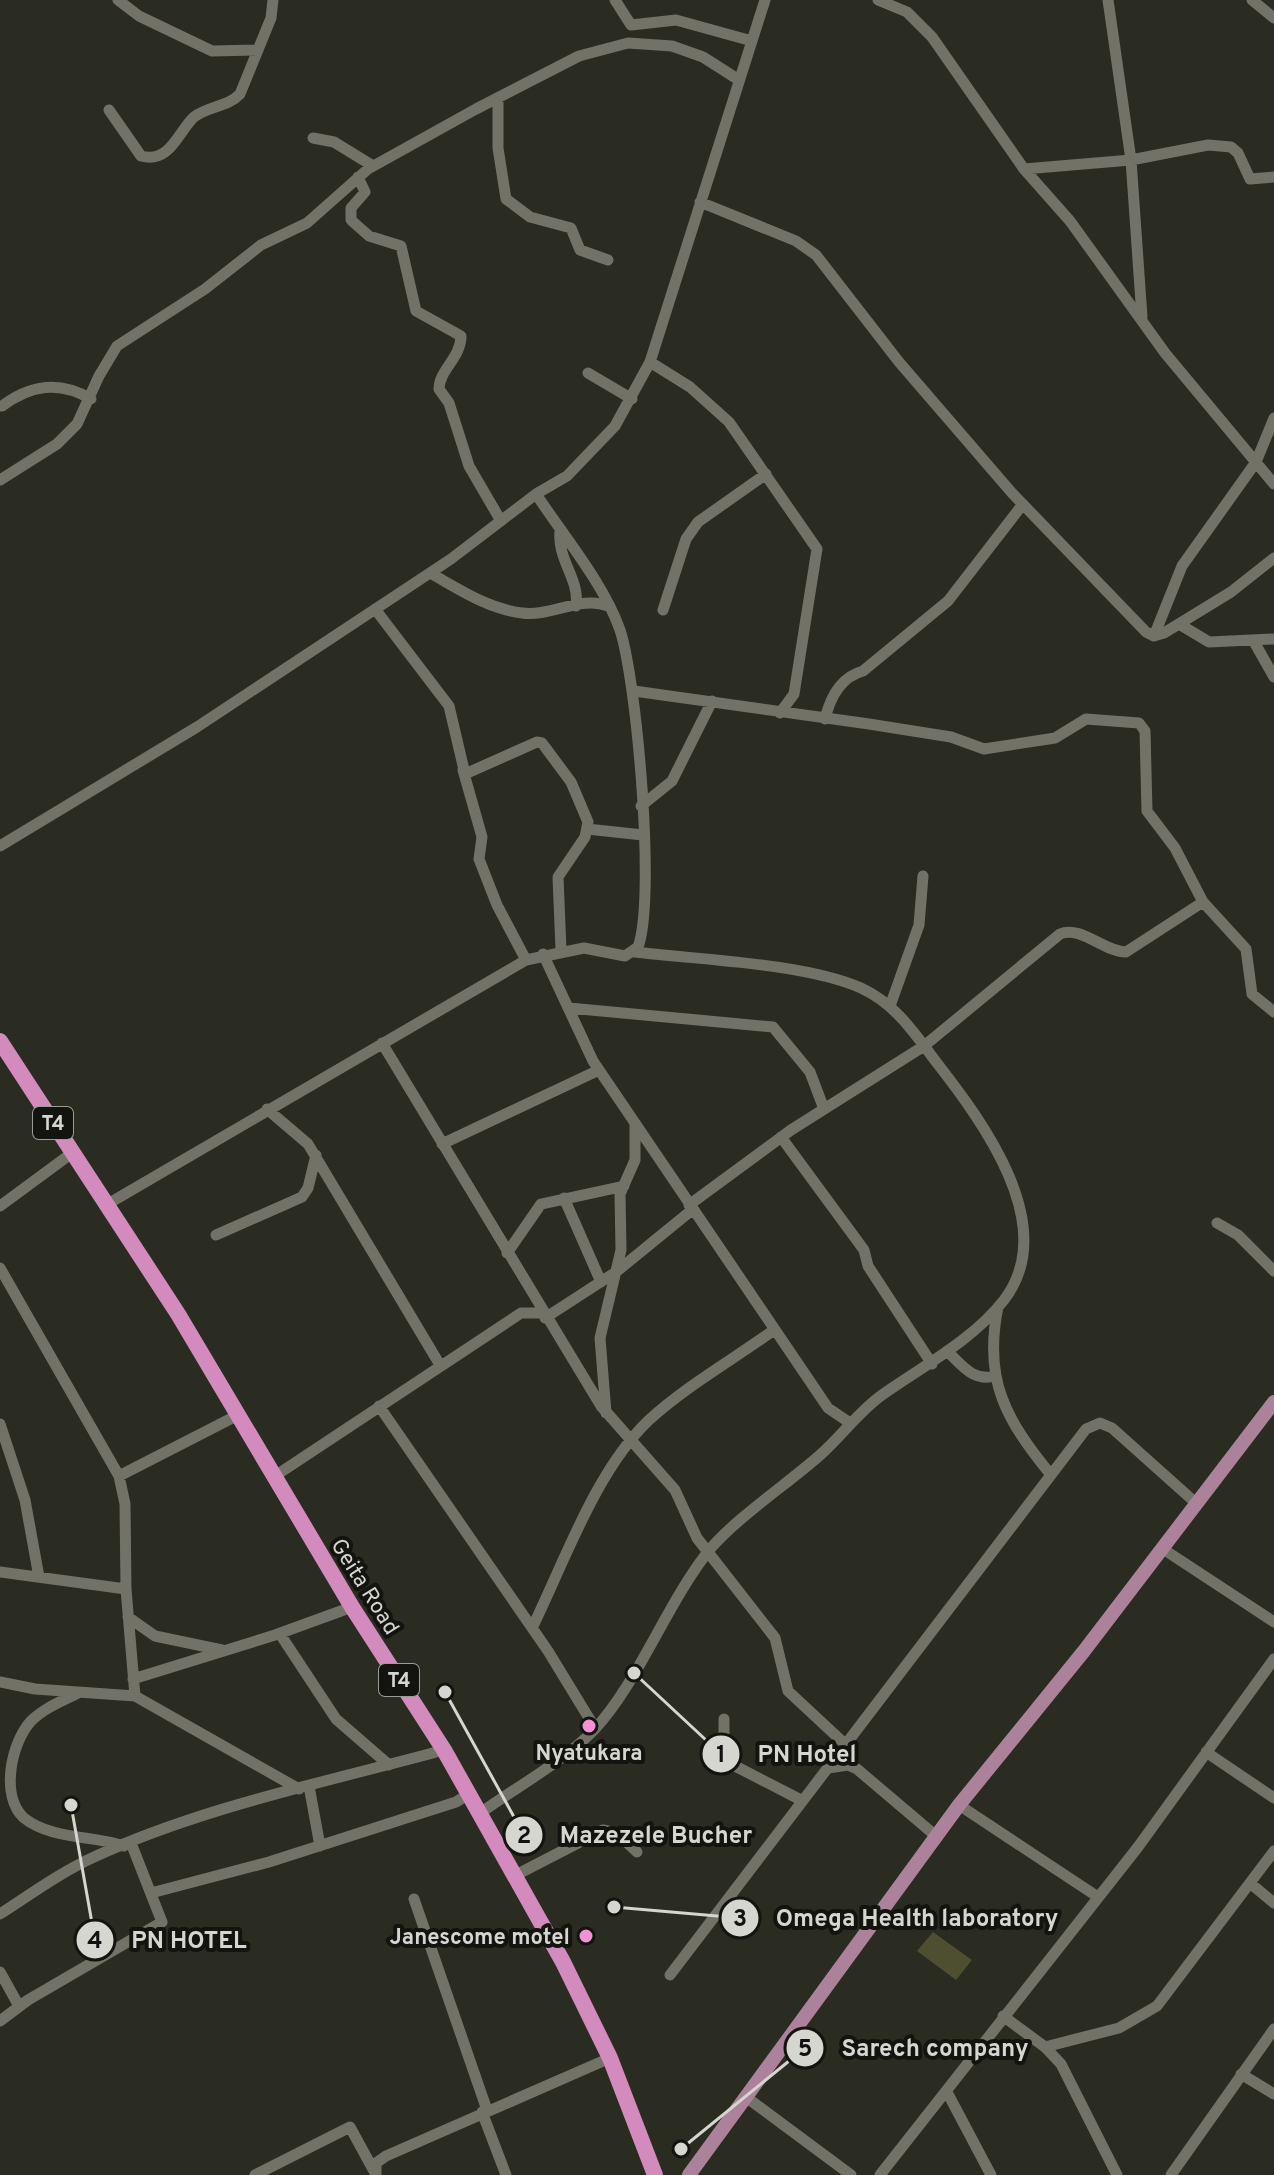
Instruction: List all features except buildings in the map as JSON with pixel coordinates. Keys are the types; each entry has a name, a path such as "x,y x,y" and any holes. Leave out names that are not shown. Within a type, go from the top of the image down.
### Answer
{"highway":[{"name":"Geita Road","path":"0,1041 178,1314 352,1607 444,1750 516,1875 610,2058 655,2175"}],"main road":[{"path":"689,2175 959,1805 1163,1549 1274,1402"}],"street":[{"path":"118,0 139,16 212,51 256,50"},
{"path":"271,18 273,0"},
{"path":"109,110 137,153 146,158 156,157 172,146 198,115 236,99 248,80 256,50 271,18 283,0"},
{"path":"615,0 631,25 676,20 752,41"},
{"path":"0,846 197,727 430,573 536,494 567,476 615,426 650,362 765,0"},
{"path":"878,0 907,6 1024,169 1070,221 1165,353 1274,484"},
{"path":"1108,0 1131,160 1142,319"},
{"path":"1252,0 1274,18"},
{"path":"0,480 67,436 91,399 99,376 117,346 205,289 261,245 307,223 373,166 498,98 579,56 628,43 672,46 703,57 739,80"},
{"path":"498,98 498,148 506,199 530,217 571,228 580,250 608,260"},
{"path":"313,138 334,142 373,166"},
{"path":"1024,169 1131,160 1219,145 1238,153 1250,179 1274,177"},
{"path":"358,177 365,192 351,208 351,220 369,236 401,246 416,311 461,336 456,356 439,380 439,389 453,412 460,447 501,521"},
{"path":"700,202 796,241 816,255 899,362 1023,504 1134,622 1154,636"},
{"path":"650,362 690,387 729,422 817,553 794,694 780,713"},
{"path":"588,373 632,399"},
{"path":"2,406 25,391 39,387 67,388 91,399"},
{"path":"1154,636 1182,566 1256,462 1274,418"},
{"path":"663,610 686,539 698,522 766,474"},
{"path":"536,494 609,607 619,628 634,691 644,893 641,940 635,952"},
{"path":"825,719 832,696 850,674 863,671 948,601 1023,504"},
{"path":"560,531 559,553 576,591 576,606"},
{"path":"1154,636 1231,592 1274,558"},
{"path":"430,573 481,601 522,613 595,602 609,607"},
{"path":"375,609 449,706 482,837 479,859 497,905 526,960"},
{"path":"1179,624 1209,642 1274,639"},
{"path":"1253,640 1274,677"},
{"path":"634,691 951,737 992,750 1055,738 1086,719 1139,723 1145,731 1147,811 1175,848 1203,902 1246,949 1252,994 1274,1012"},
{"path":"641,806 672,781 712,701"},
{"path":"463,770 465,774 476,772 539,742 571,782 586,816 587,829 558,877 561,950"},
{"path":"587,829 643,835"},
{"path":"890,1006 919,925 923,876"},
{"path":"275,1476 521,1313 544,1315 616,1272 690,1208 781,1137 924,1046 1060,934 1073,932 1117,952 1126,952 1203,902"},
{"path":"106,1205 526,960 561,950 584,948 625,956 635,952 818,976 864,989 890,1006 924,1046 1001,1155 1016,1192 1022,1229 1021,1258 1016,1279 998,1306 932,1364 882,1395 850,1423 823,1453 709,1552 595,1728 479,1814"},
{"path":"543,954 599,1070 828,1408 850,1423"},
{"path":"569,1008 773,1027 810,1072 824,1109"},
{"path":"382,1043 544,1315 607,1414 675,1490 697,1538 776,1640 788,1691 844,1748 852,1766 936,1836"},
{"path":"442,1144 599,1070"},
{"path":"267,1109 300,1135 316,1155 440,1365"},
{"path":"607,1414 600,1338 621,1250 619,1199 635,1160 635,1124"},
{"path":"781,1137 864,1250 868,1266 932,1364"},
{"path":"0,1206 72,1153"},
{"path":"216,1235 302,1197 308,1188 316,1155"},
{"path":"507,1253 538,1206 624,1186"},
{"path":"564,1198 601,1282"},
{"path":"1217,1223 1238,1235 1274,1271"},
{"path":"0,1268 119,1476 125,1504 126,1589 135,1696"},
{"path":"998,1306 993,1333 995,1376 1009,1420 1051,1475"},
{"path":"532,1628 602,1485 630,1441 650,1419 774,1330"},
{"path":"947,1351 973,1375 985,1379 995,1376"},
{"path":"379,1406 532,1628 595,1728"},
{"path":"119,1476 238,1415"},
{"path":"670,1975 1086,1429 1100,1423 1112,1428 1197,1504"},
{"path":"1,1429 25,1500 39,1577"},
{"path":"1163,1549 1274,1622"},
{"path":"0,1572 126,1589"},
{"path":"133,1679 280,1634 352,1607"},
{"path":"128,1617 155,1636 223,1650"},
{"path":"280,1634 336,1719 389,1765"},
{"path":"880,2175 1098,1897 1274,1659"},
{"path":"0,1682 135,1696 304,1788 320,1846"},
{"path":"79,1692 42,1712 29,1724 4,1771 14,1802 23,1817 73,1837 128,1844"},
{"path":"724,1719 724,1740 735,1766 801,1800"},
{"path":"0,1914 69,1871 128,1844 304,1788 444,1750"},
{"path":"1206,1752 1274,1798"},
{"path":"828,1768 852,1766"},
{"path":"151,1893 320,1846 456,1802 469,1794"},
{"path":"959,1805 1098,1897"},
{"path":"516,1875 603,1830 617,1833 637,1852"},
{"path":"0,2021 19,2006 158,1927 161,1913 128,1844"},
{"path":"1045,2047 1085,2039 1145,2016 1169,1992 1274,1851"},
{"path":"1250,1883 1274,1903"},
{"path":"414,1899 506,2175"},
{"path":"0,1972 19,2006"},
{"path":"1003,2016 1045,2047 1061,2064 1117,2175"},
{"path":"1171,2175 1274,2029"},
{"path":"376,2175 376,2163 380,2160 610,2058"},
{"path":"1241,2074 1274,2094"},
{"path":"947,2092 991,2175"},
{"path":"746,2097 851,2175"},
{"path":"255,2175 350,2127 376,2175"}],"shaded area":[{"path":"933,1932 972,1960 956,1980 917,1951"}],"place":[{"name":"PN Hotel","path":"634,1673"},
{"name":"Mazezele Bucher","path":"445,1692"},
{"name":"Nyatukara","path":"589,1726"},
{"name":"PN HOTEL","path":"71,1805"},
{"name":"Omega Health laboratory","path":"614,1907"},
{"name":"Janescome motel","path":"586,1936"},
{"name":"Sarech company","path":"681,2149"}]}
